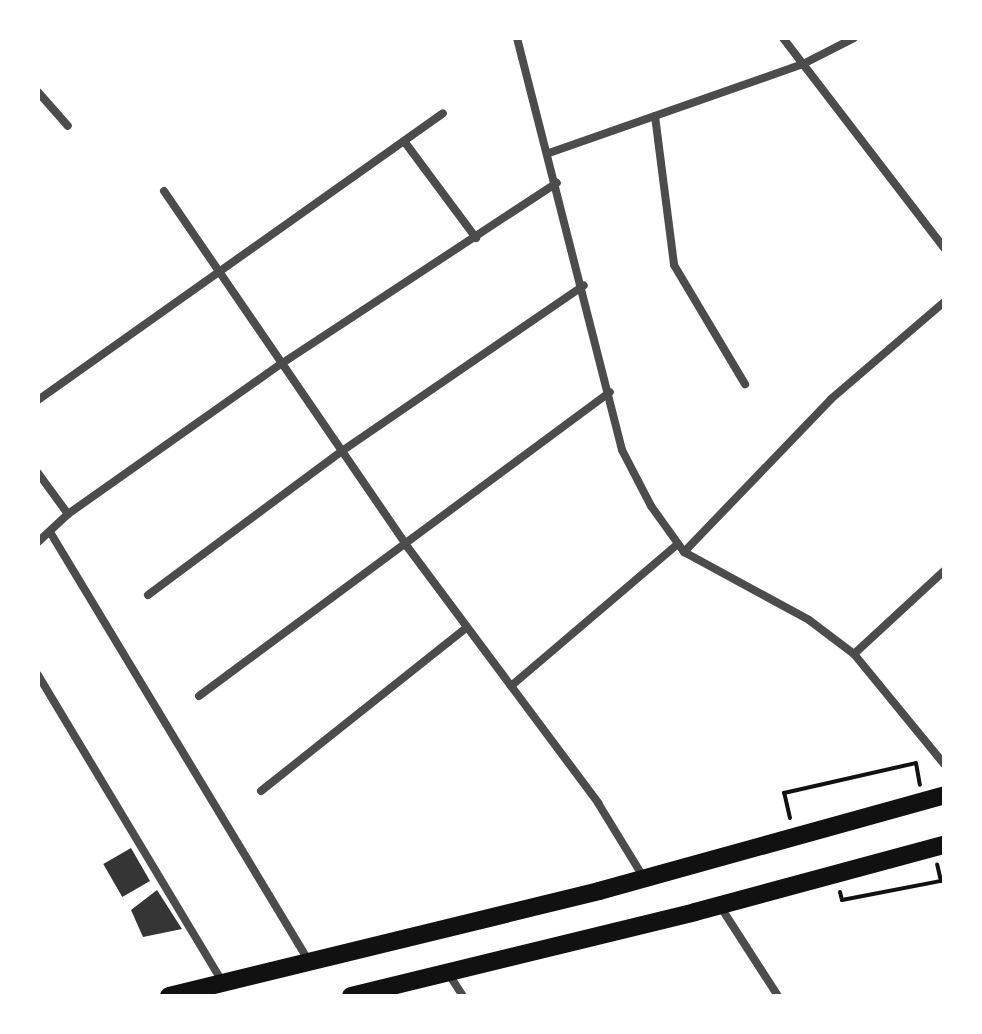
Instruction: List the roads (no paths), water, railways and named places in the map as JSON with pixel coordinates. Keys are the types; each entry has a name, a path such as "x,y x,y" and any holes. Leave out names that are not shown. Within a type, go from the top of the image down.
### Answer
{"highway":[{"path":"169,996 311,964 645,878 944,795"},
{"path":"351,996 720,906 939,848"}],"street":[{"path":"517,38 584,285 622,450 681,548 809,620 854,654 944,764"},
{"path":"783,38 944,248"},
{"path":"549,153 803,64 854,38"},
{"path":"38,92 68,126"},
{"path":"38,400 443,113"},
{"path":"655,116 674,265 745,384"},
{"path":"404,141 476,238"},
{"path":"38,542 68,514 281,364 557,183"},
{"path":"164,191 406,545 598,803 645,878"},
{"path":"148,595 342,451 584,285"},
{"path":"511,686 681,548 831,399 944,302"},
{"path":"199,696 610,392"},
{"path":"38,473 68,514"},
{"path":"50,532 311,964"},
{"path":"854,654 944,571"},
{"path":"261,791 467,627"},
{"path":"38,675 224,984"},
{"path":"720,906 778,996"},
{"path":"448,972 463,996"}]}
